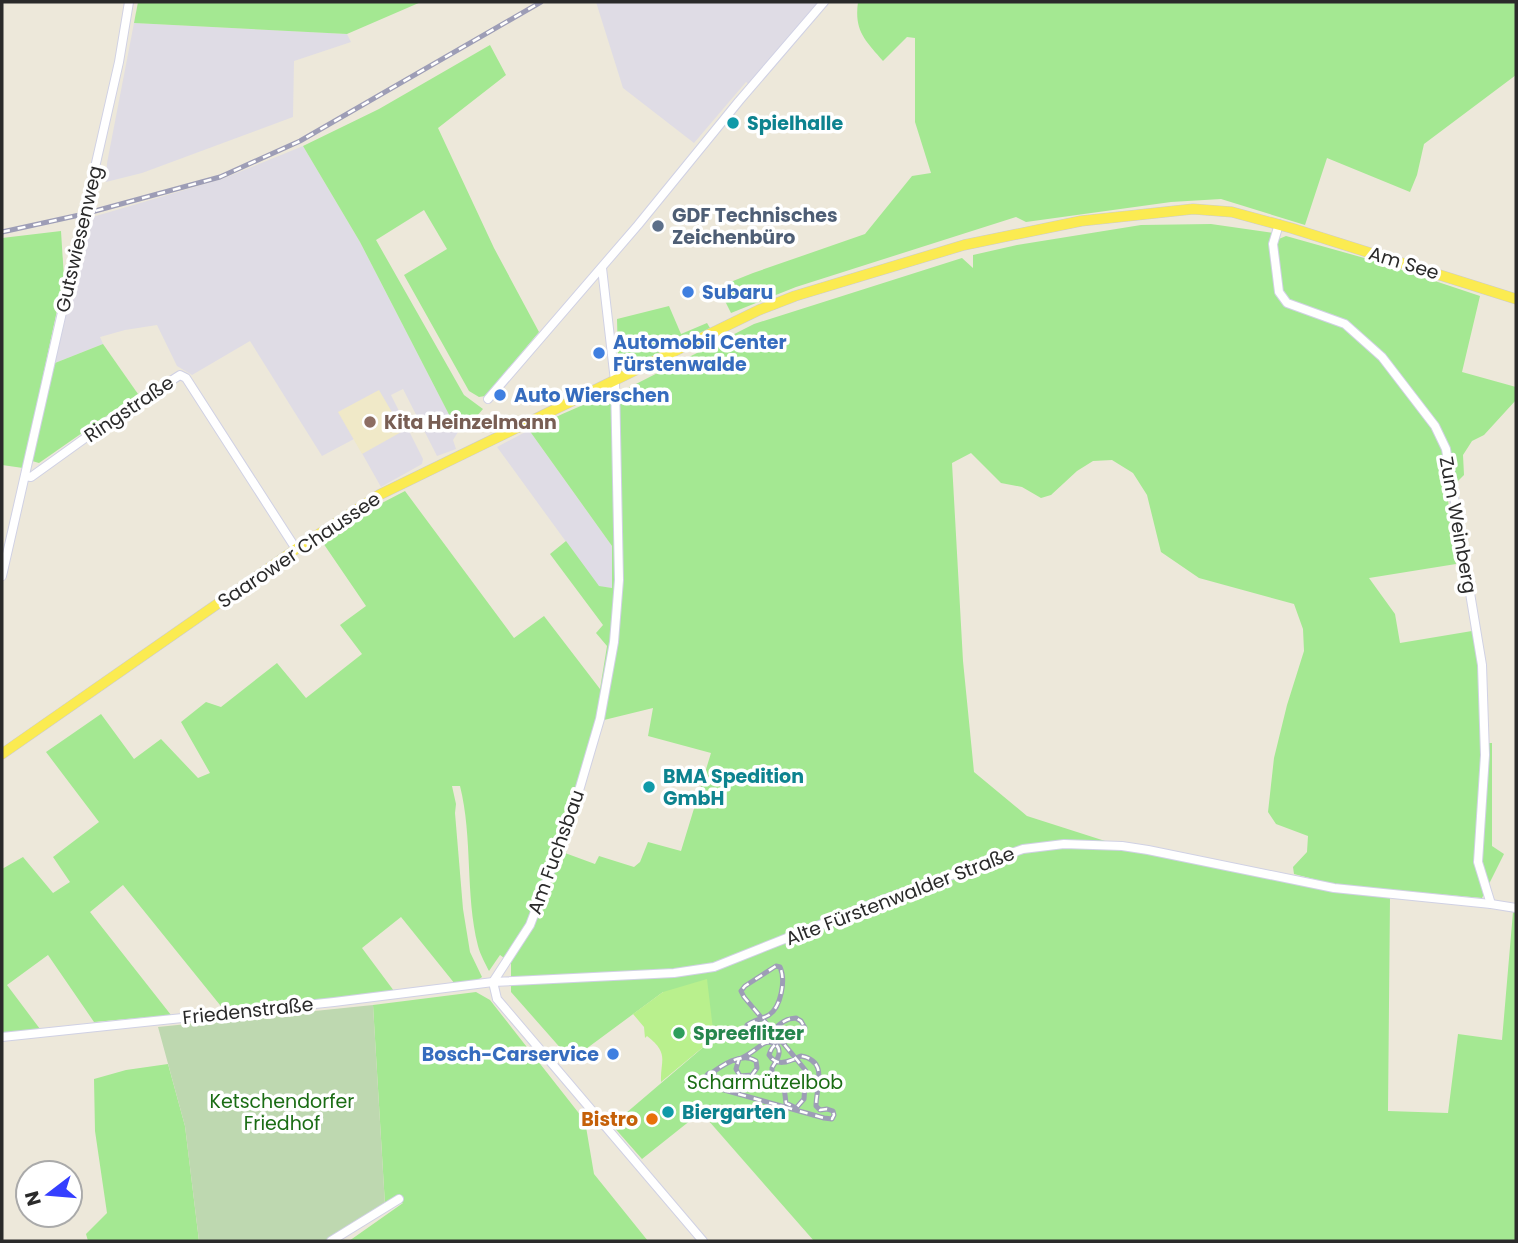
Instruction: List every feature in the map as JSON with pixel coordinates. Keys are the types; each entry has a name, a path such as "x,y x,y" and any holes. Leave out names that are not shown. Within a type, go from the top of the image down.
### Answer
{"main road":[{"name":"Saarower Chaussee","path":"2,754 296,549 379,495 760,310 795,296 990,239 1081,221 1192,209 1232,212 1279,224"},
{"name":"Am See","path":"1279,224 1516,299"}],"street":[{"name":"Gutswiesenweg","path":"25,476 119,62 129,2"},
{"path":"488,398 602,268 738,101 824,2"},
{"name":"Zum Weinberg","path":"1279,224 1273,244 1279,292 1287,303 1345,324 1382,357 1435,426 1446,449 1482,665 1485,755 1478,862 1491,904"},
{"name":"Am Fuchsbau","path":"494,982 530,925 573,811 604,698 614,642 619,580 615,380 602,268"},
{"name":"Ringstraße","path":"25,476 32,477 113,418 180,376 186,378 296,549"},
{"path":"2,576 25,476"},
{"name":"Alte Fürstenwalder Straße","path":"494,982 674,973 714,967 880,901 1023,849 1064,844 1122,846 1334,888 1516,908"},
{"path":"494,982 497,999 703,1241"},
{"name":"Friedenstraße","path":"2,1037 334,1002 494,982"},
{"path":"331,1241 399,1199"}],"shaded area":[{"path":"596,2 819,2 694,143 623,88"},
{"path":"134,23 347,34 351,42 294,61 293,117 142,173 106,182 107,163"},
{"path":"303,146 360,242 458,432 453,440 456,449 437,456 403,389 391,395 423,459 422,464 381,487 354,439 322,456 250,341 192,375 177,366 157,325 100,337 103,344 55,363 89,218 222,179"},
{"name":"Kita Heinzelmann","path":"379,390 403,431 362,454 338,412"},
{"path":"529,430 612,546 612,588 599,587 497,447"}],"green space":[{"path":"138,2 421,2 347,34 134,23"},
{"path":"858,2 1516,2 1516,75 1424,144 1410,192 1327,158 1305,225 1221,199 1171,202 1026,222 1016,217 796,287 731,313 718,287 865,234 912,176 931,173 915,122 915,38 907,37 883,61 859,28"},
{"path":"490,45 506,75 438,128 494,248 539,332 485,396 479,397 469,391 404,275 447,249 424,210 376,240 464,395 483,409 464,431 458,432 360,242 303,146 379,109"},
{"name":"Scharmützelbob","path":"1211,224 1273,233 1274,241 1286,236 1375,261 1480,296 1462,372 1516,387 1516,400 1484,435 1472,441 1463,455 1464,475 1447,492 1456,564 1369,578 1395,614 1400,643 1472,631 1480,678 1483,743 1492,743 1492,846 1504,854 1482,898 1337,885 1294,874 1293,867 1307,852 1308,836 1276,824 1268,812 1274,758 1304,651 1303,629 1294,604 1199,578 1161,552 1147,495 1133,473 1112,460 1093,461 1077,471 1051,495 1041,498 1022,487 1001,483 971,453 952,463 963,661 974,772 1027,816 1127,848 1390,897 1388,1111 1448,1113 1458,1034 1502,1040 1513,912 1516,913 1516,1241 814,1241 701,1112 642,1159 612,1125 714,1038 663,992 571,1060 511,992 511,963 500,955 489,971 479,949 474,926 460,786 452,786 456,804 463,909 470,952 482,977 478,980 455,984 401,917 362,948 394,991 224,1010 123,885 90,912 171,1015 94,1022 48,955 7,985 40,1029 2,1033 2,869 23,857 53,893 70,882 53,857 99,822 46,752 101,714 134,759 161,739 198,778 210,773 181,722 206,702 221,707 277,663 306,698 362,654 340,625 366,606 321,540 353,518 405,491 514,638 544,616 600,689 607,646 596,633 603,625 550,554 566,541 599,586 612,588 612,546 529,430 585,404 621,396 630,387 754,324 962,258 973,268 973,255 1017,245 1141,225","holes":["653,708 648,736 711,753 681,851 648,842 640,862 634,867 599,856 595,864 565,853 604,720"]},
{"path":"61,231 64,278 23,468 2,465 2,238"},
{"path":"669,306 681,334 707,323 710,328 629,368 621,365 618,357 617,319"},
{"path":"103,344 138,394 39,463 32,461 55,363"},
{"name":"Spreeflitzer","path":"707,979 714,1038 661,1082 662,1058 659,1048 647,1036 645,1038 644,1027 633,1014 663,992"},
{"path":"476,992 490,1000 585,1121 594,1174 648,1241 349,1241 403,1203 385,1205 373,1005"},
{"name":"Ketschendorfer Friedhof","path":"373,1005 385,1205 324,1241 199,1241 185,1126 158,1027"},
{"path":"168,1064 185,1126 199,1241 88,1241 86,1234 107,1213 95,1131 94,1079 126,1070"}],"railway":[{"path":"2,232 84,214 220,177 300,141 541,2"},
{"path":"692,1081 824,1118 832,1119 834,1115 833,1111 820,1110 816,1106 819,1076 815,1063 801,1056 797,1058 792,1060 780,1062 776,1061 772,1059 769,1055 772,1048 776,1044 781,1041 786,1040 791,1039 801,1034 805,1028 801,1021 796,1018 789,1019 783,1022 773,1030 768,1035 757,1040 750,1040 746,1035 747,1025 752,1022 755,1021 758,1020 761,1019 764,1018 769,1015 777,1006 782,986 780,967 776,966 741,991 744,997 752,1006 760,1016 768,1025 775,1034 783,1043 791,1052 798,1062 806,1071 804,1099 796,1108 786,1103 784,1087 772,1079 772,1068 775,1063 776,1061 777,1059 779,1053 778,1047 776,1045 774,1044 771,1043 763,1044 749,1054 743,1057 739,1059 736,1069 740,1076 752,1075 757,1068 756,1061 750,1058 744,1058 738,1059 732,1061 714,1071 709,1075 709,1080 714,1081 714,1074 709,1073 707,1075"}],"place":[{"name":"Spielhalle","path":"733,123"},
{"name":"GDF Technisches Zeichenbüro","path":"658,226"},
{"name":"Subaru","path":"688,292"},
{"name":"Automobil Center Fürstenwalde","path":"599,353"},
{"name":"Auto Wierschen","path":"500,395"},
{"name":"Kita Heinzelmann","path":"370,422"},
{"name":"BMA Spedition GmbH","path":"649,787"},
{"name":"Spreeflitzer","path":"679,1033"},
{"name":"Bosch-Carservice","path":"613,1054"},
{"name":"Biergarten","path":"668,1112"},
{"name":"Bistro","path":"652,1119"}]}
